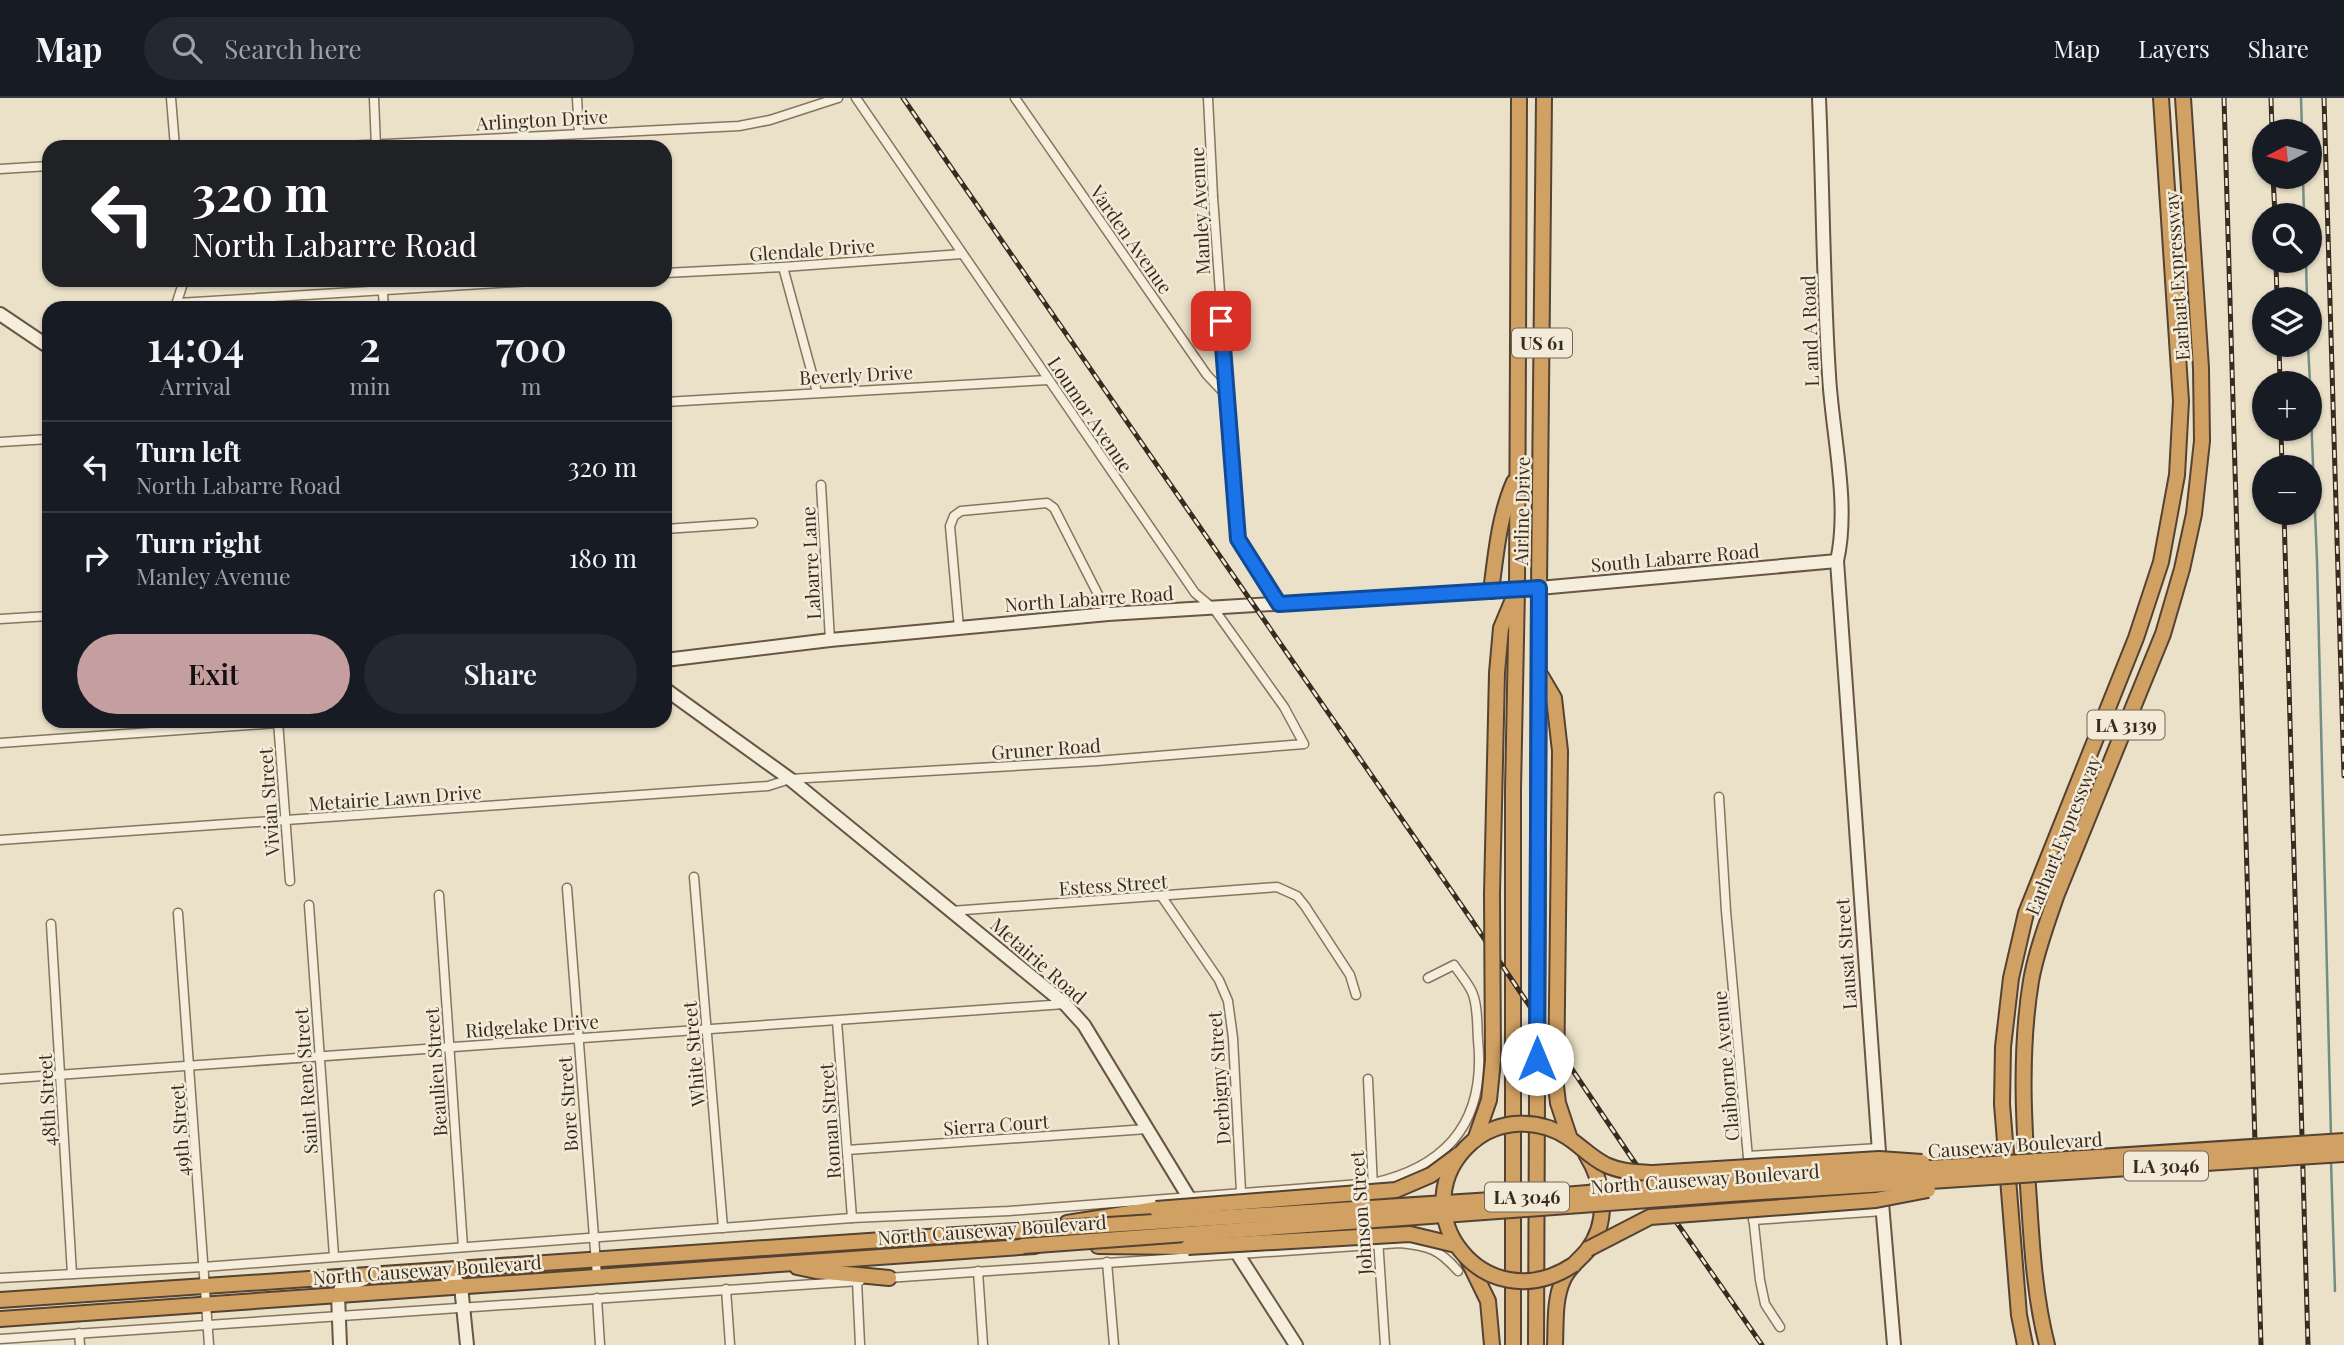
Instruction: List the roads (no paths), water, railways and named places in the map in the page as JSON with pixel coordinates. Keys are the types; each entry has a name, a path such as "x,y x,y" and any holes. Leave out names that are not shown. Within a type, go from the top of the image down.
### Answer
{"highway":[{"name":"Airline Drive","path":"1513,1345 1513,790 1518,474 1519,98"},
{"name":"Airline Drive","path":"1536,1345 1544,98"},
{"name":"Earhart Expressway","path":"2025,1345 2019,1315 2002,1104 2003,1047 2011,978 2026,913 2136,638 2161,562 2177,475 2181,401 2161,98"},
{"name":"Earhart Expressway","path":"2047,1345 2032,1248 2024,1134 2025,1042 2031,981 2057,894 2163,634 2182,569 2194,514 2202,441 2201,368 2183,98"},
{"path":"1519,281 1529,282 1535,292 1542,352"},
{"path":"1491,591 1499,534 1509,494 1518,474"},
{"path":"1492,1345 1488,1301 1468,1260 1456,1245 1446,1218 1445,1189 1452,1168 1470,1145 1489,1100 1493,1071 1492,894 1497,673 1501,628 1517,589"},
{"path":"1540,674 1554,698 1560,751 1556,1086 1558,1103 1570,1139"},
{"path":"1022,1238 1156,1209 1396,1190 1431,1175 1495,1129 1528,1123 1550,1128 1570,1139 1586,1154 1595,1168 1602,1201 1601,1218 1588,1249"},
{"name":"Causeway Boulevard","path":"1729,1181 2344,1141"},
{"path":"1586,1154 1622,1170 1653,1173 1879,1159 1996,1165"},
{"name":"Causeway Boulevard","path":"1988,1179 2344,1154"},
{"path":"1555,1345 1556,1302 1563,1280 1573,1265 1588,1249 1650,1217 1875,1200 1988,1179"},
{"name":"North Causeway Boulevard","path":"1022,1238 1988,1179"},
{"name":"North Causeway Boulevard","path":"0,1319 782,1263 1022,1238 1729,1181"},
{"path":"1022,1238 1188,1247 1410,1234 1456,1245"},
{"name":"North Causeway Boulevard","path":"0,1300 595,1260 1000,1240"},
{"path":"1468,1260 1492,1276 1519,1282 1548,1279 1573,1265"},
{"path":"782,1263 816,1271 889,1278"}],"street":[{"path":"171,98 174,140"},
{"path":"374,98 376,140"},
{"path":"577,98 579,133"},
{"name":"Arlington Drive","path":"461,140 739,126 770,120 838,98"},
{"name":"Loumor Avenue","path":"856,98 1195,593 1214,609 1284,707 1304,744"},
{"name":"Varden Avenue","path":"1015,98 1207,375 1226,396"},
{"name":"Manley Avenue","path":"1208,98 1226,396 1238,539 1279,604"},
{"name":"L and A Road","path":"1819,98 1829,376 1839,473 1840,545 1836,561"},
{"path":"0,169 42,166"},
{"name":"Glendale Drive","path":"672,273 962,254"},
{"path":"783,267 817,392"},
{"path":"383,287 384,301"},
{"path":"240,301 452,287"},
{"path":"0,314 42,342"},
{"name":"Beverly Drive","path":"672,402 1048,380"},
{"path":"0,442 42,439"},
{"name":"Labarre Lane","path":"821,485 830,640"},
{"path":"959,628 950,526 954,516 961,511 1047,503 1054,508 1108,614"},
{"path":"672,529 753,523"},
{"name":"South Labarre Road","path":"1517,589 1836,561"},
{"name":"Lausat Street","path":"1836,561 1894,1345"},
{"name":"North Labarre Road","path":"672,659 830,640 1108,614 1517,589"},
{"path":"0,619 42,616"},
{"name":"Metairie Road","path":"672,694 790,779 1066,1004 1084,1025 1188,1196 1237,1253 1296,1345"},
{"path":"0,743 199,728"},
{"name":"Vivian Street","path":"278,728 290,881"},
{"name":"Gruner Road","path":"790,779 1097,761 1304,744"},
{"name":"Metairie Lawn Drive","path":"0,840 768,786 790,779"},
{"name":"Claiborne Avenue","path":"1719,797 1755,1255 1765,1304 1780,1327"},
{"name":"White Street","path":"694,877 723,1228"},
{"name":"Estess Street","path":"950,911 1277,887 1297,896 1306,906 1350,975 1356,995"},
{"name":"Bore Street","path":"567,888 597,1276"},
{"name":"Beaulieu Street","path":"439,895 463,1247"},
{"name":"Derbigny Street","path":"1162,897 1219,980 1228,1001 1233,1038 1241,1192"},
{"name":"Saint Rene Street","path":"309,905 334,1256"},
{"name":"49th Street","path":"178,913 209,1345"},
{"name":"48th Street","path":"51,924 72,1274"},
{"name":"North Causeway Boulevard","path":"0,1278 203,1267 852,1218 1009,1211 1373,1183 1397,1178 1417,1169 1448,1148 1473,1108 1478,1089 1480,1058 1474,993 1454,965 1428,978"},
{"name":"Ridgelake Drive","path":"0,1079 1066,1004"},
{"name":"Roman Street","path":"837,1021 852,1218"},
{"name":"Johnson Street","path":"1368,1079 1385,1345"},
{"name":"Sierra Court","path":"847,1150 1147,1129"},
{"path":"1748,1156 1879,1148"},
{"path":"1754,1220 1882,1211"},
{"path":"0,1339 464,1309 1378,1243 1422,1245 1437,1251 1458,1271"},
{"path":"1107,1262 1114,1345"},
{"path":"434,1271 449,1272 461,1286 467,1345"},
{"path":"978,1271 983,1345"},
{"path":"340,1345 338,1295 341,1288 354,1281 381,1275"},
{"path":"857,1281 860,1345"},
{"path":"726,1289 730,1345"},
{"path":"597,1298 600,1345"},
{"path":"79,1333 80,1345"}],"waterway":[{"path":"2301,98 2302,119"},
{"path":"2303,189 2304,203"},
{"path":"2306,273 2307,287"},
{"path":"2309,357 2309,371"},
{"path":"2312,441 2331,1137"},
{"path":"2331,1161 2335,1291"}],"railway":[{"path":"903,98 1762,1345"},
{"path":"2224,98 2261,1345"},
{"path":"2271,98 2272,119"},
{"path":"2324,98 2344,776"},
{"path":"2274,189 2274,203"},
{"path":"2276,273 2277,287"},
{"path":"2279,357 2280,371"},
{"path":"2281,441 2282,455"},
{"path":"2284,525 2308,1345"}]}
